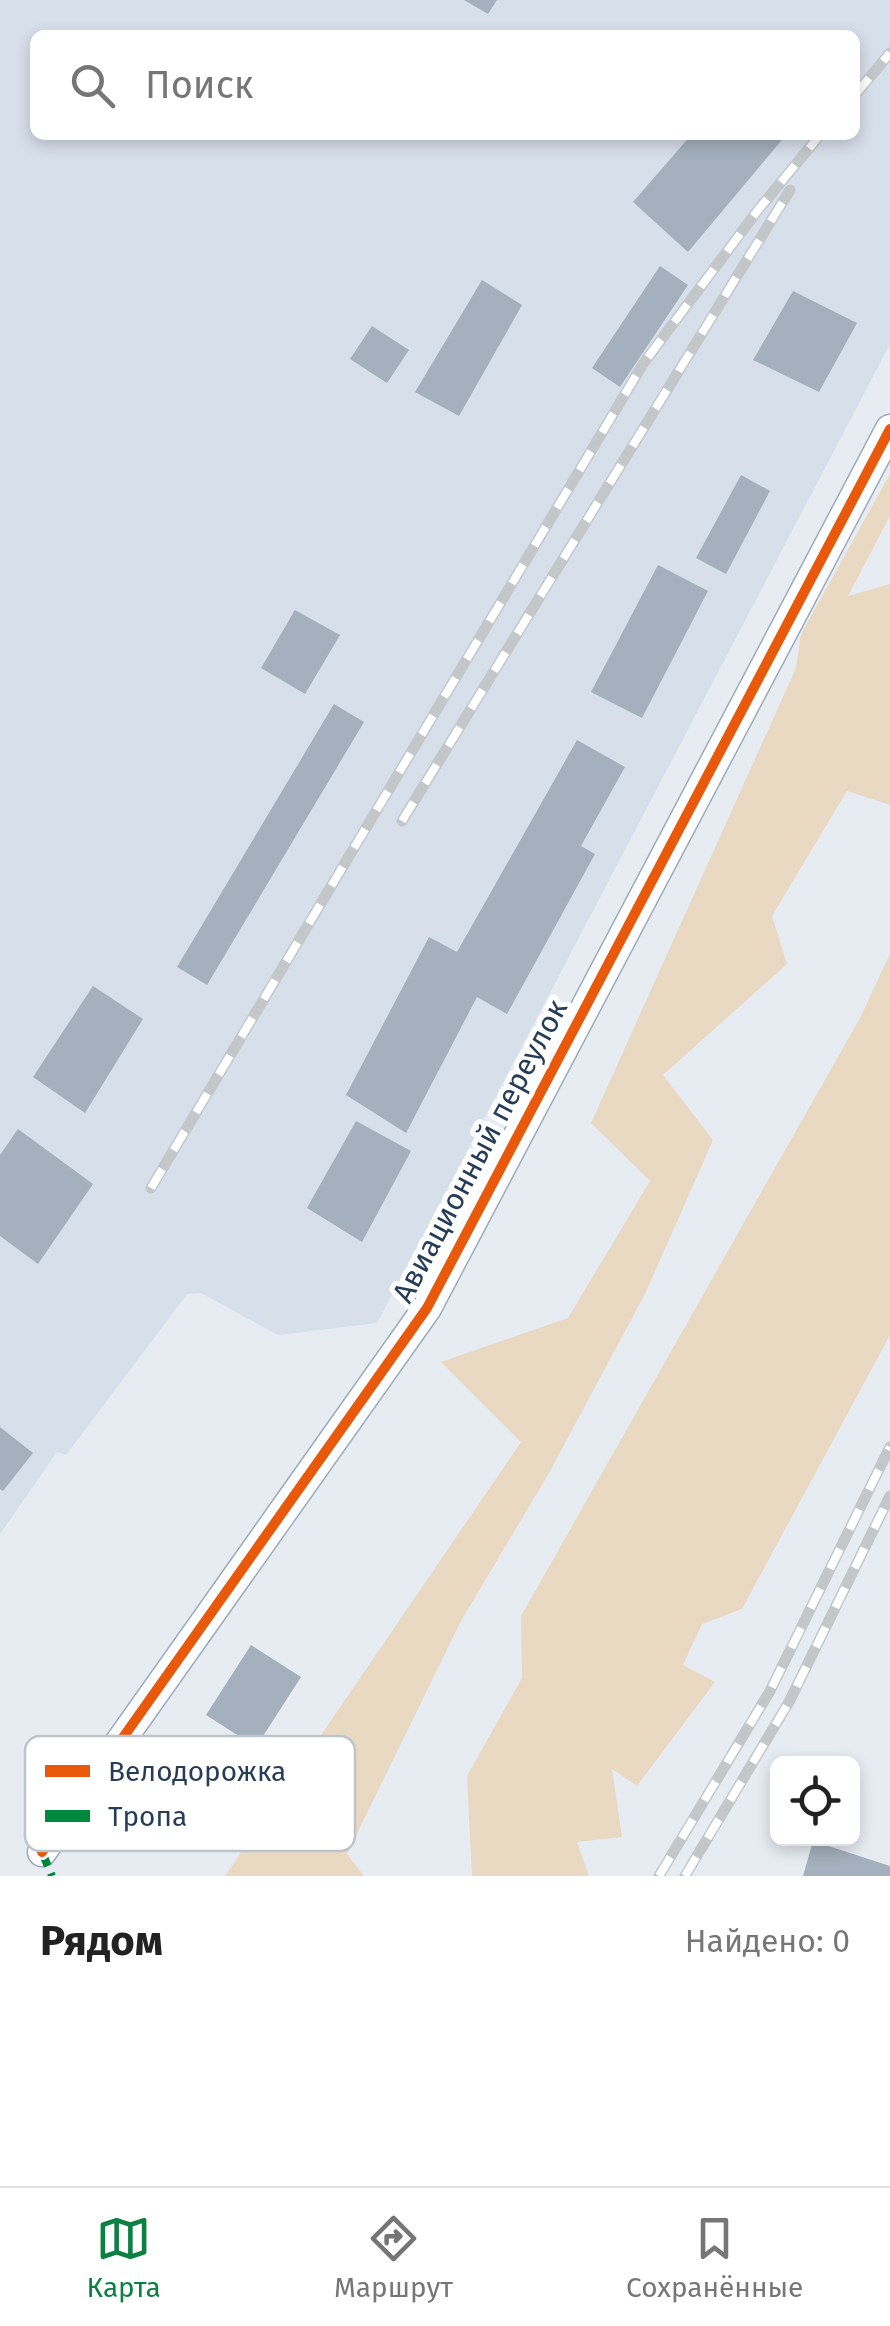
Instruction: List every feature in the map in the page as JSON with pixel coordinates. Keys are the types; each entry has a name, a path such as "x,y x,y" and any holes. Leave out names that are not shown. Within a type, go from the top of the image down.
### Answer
{"street":[{"name":"Авиационный переулок","path":"124,1736 428,1308 890,428"}],"shaded area":[{"path":"0,0 890,0 890,344 377,1323 278,1335 201,1293 187,1294 66,1455 57,1452 0,1534"},
{"path":"890,474 890,516 848,596 890,584 890,805 847,791 772,916 787,964 663,1075 713,1140 645,1294 549,1473 461,1621 355,1838 355,1736 320,1736 521,1442 441,1362 568,1318 650,1181 591,1123 796,668 801,634"},
{"path":"890,954 890,1335 742,1609 702,1624 683,1665 715,1682 637,1786 612,1769 622,1837 577,1842 589,1876 472,1876 467,1776 522,1678 521,1616 860,1018"},
{"path":"242,1851 348,1851 364,1876 225,1876"}],"building":[{"path":"464,0 497,0 488,14"},
{"path":"687,140 782,140 688,252 633,202"},
{"path":"660,266 688,285 620,387 592,368"},
{"path":"482,280 522,305 459,416 415,392"},
{"path":"793,291 857,323 819,392 753,360"},
{"path":"372,326 409,350 387,383 350,359"},
{"path":"741,475 770,491 726,574 696,558"},
{"path":"658,565 708,591 642,718 591,692"},
{"path":"295,610 340,635 305,694 261,668"},
{"path":"334,704 364,722 207,985 177,967"},
{"path":"577,740 625,767 581,846 595,854 507,1014 477,997 406,1133 346,1095 429,937 457,952"},
{"path":"93,986 143,1019 85,1113 33,1077"},
{"path":"356,1121 411,1151 362,1242 307,1208"},
{"path":"18,1129 93,1184 38,1264 0,1236 0,1155"},
{"path":"0,1427 33,1453 3,1491 0,1489"},
{"path":"251,1645 301,1677 263,1736 239,1736 206,1715"},
{"path":"812,1846 828,1846 890,1866 890,1876 803,1876"}],"railway":[{"path":"860,89 890,53"},
{"path":"151,1188 643,364 758,210 816,140"},
{"path":"402,821 790,190"},
{"path":"659,1876 770,1691 890,1447"},
{"path":"685,1876 789,1702 890,1496"}],"marked path":[{"path":"42,1852 52,1876"}],"cycle path":[{"path":"124,1736 427,1308 890,429"}]}
